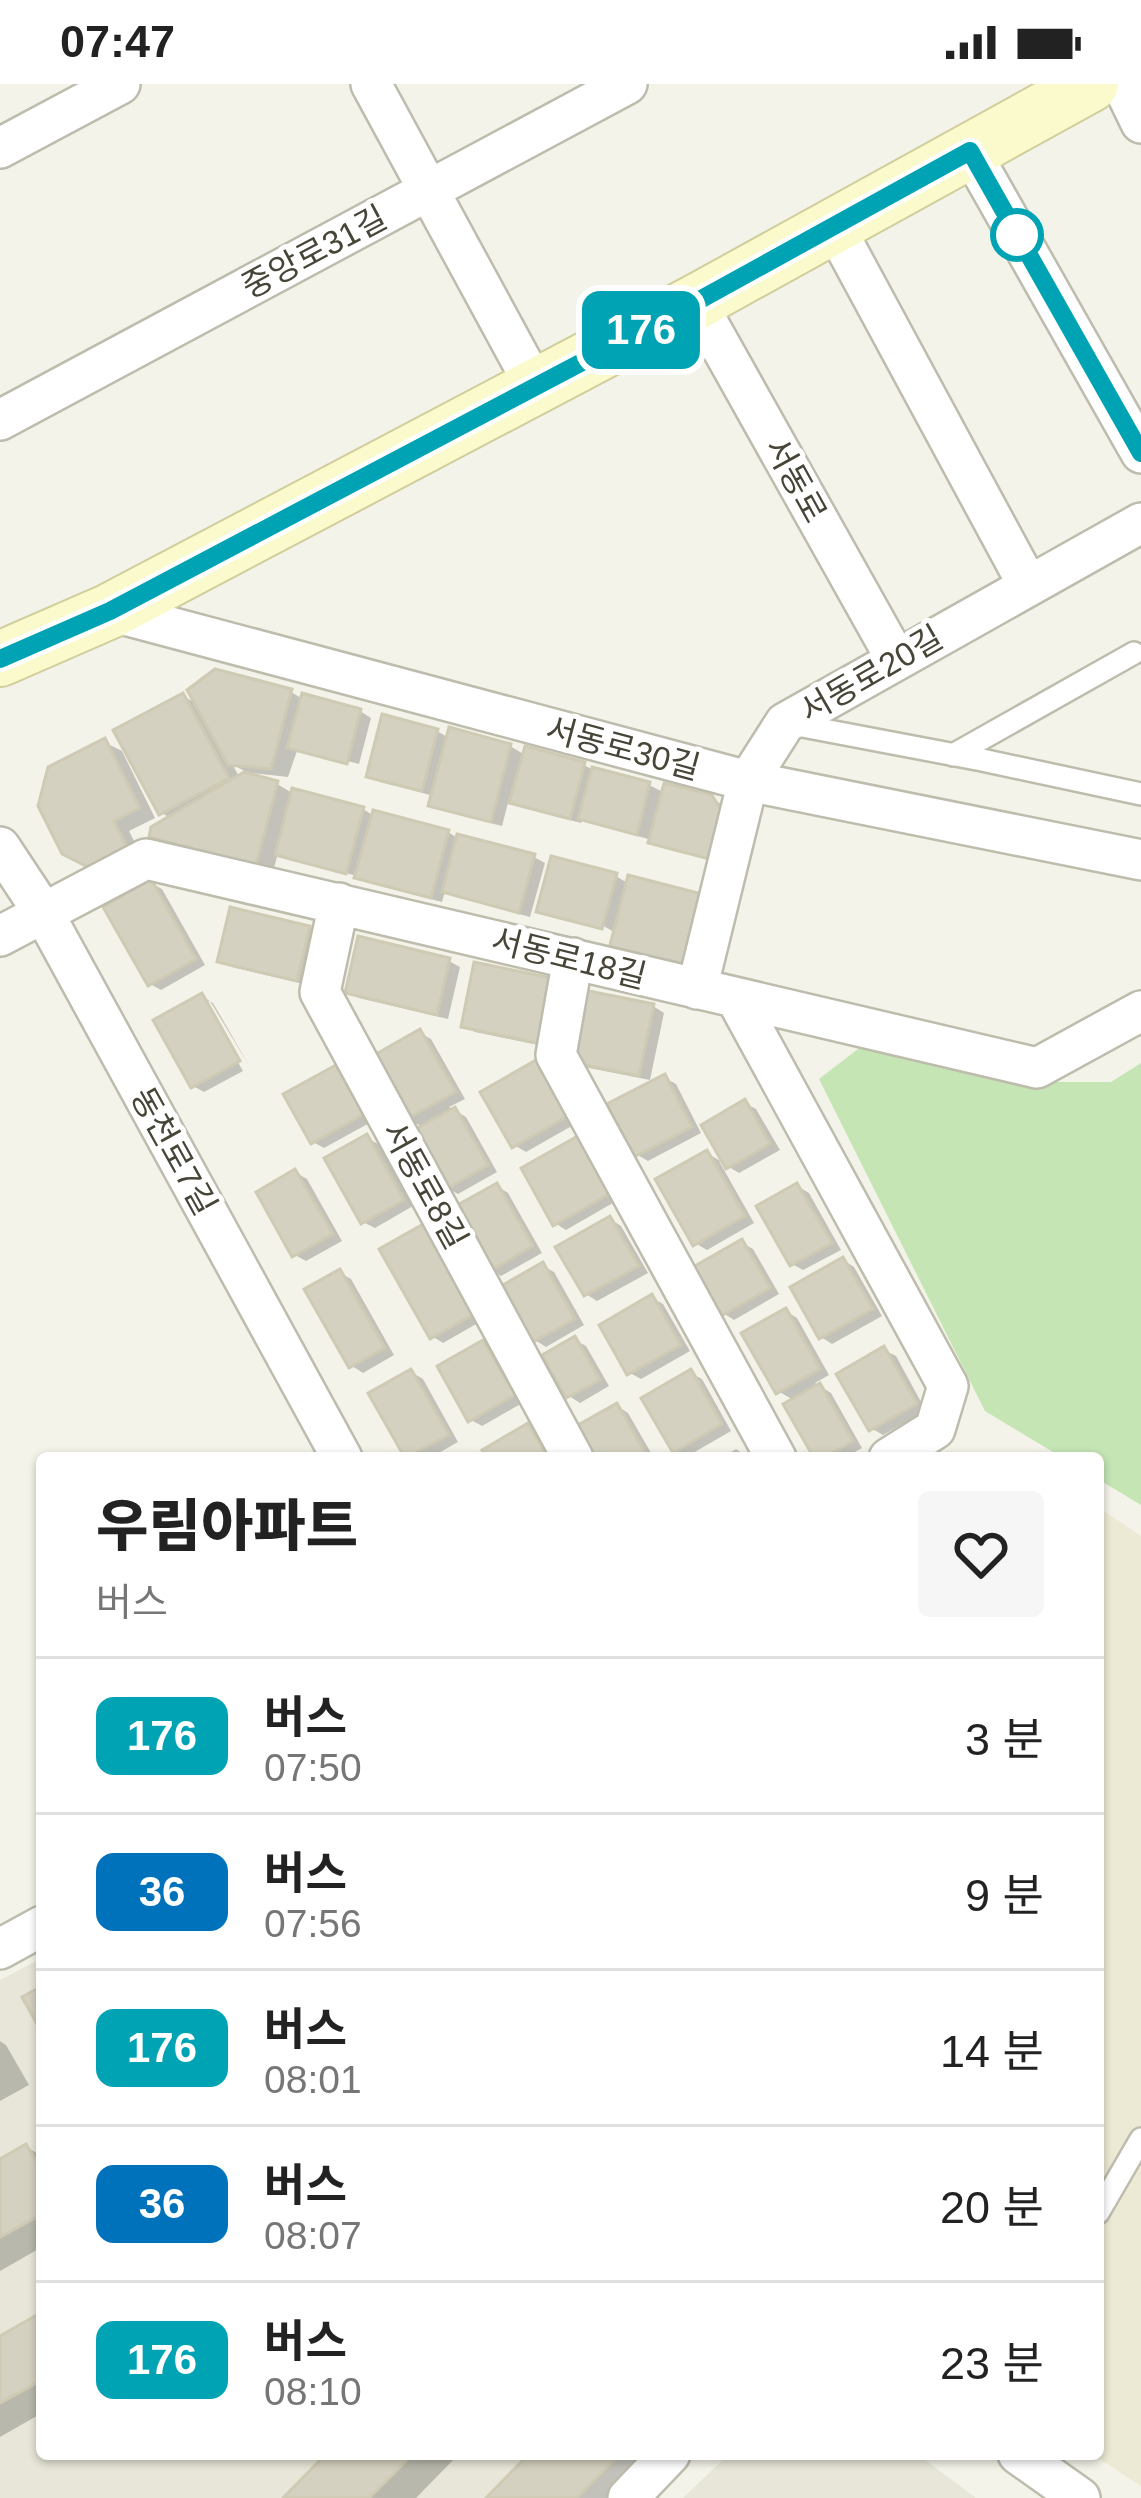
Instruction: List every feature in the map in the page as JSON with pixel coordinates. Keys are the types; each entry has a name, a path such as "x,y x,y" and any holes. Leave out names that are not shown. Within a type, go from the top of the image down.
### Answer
{"street":[{"path":"0,148 120,84"},
{"path":"371,84 535,386"},
{"name":"중앙로31길","path":"0,420 627,84"},
{"path":"0,659 87,621 696,302 1091,84"},
{"path":"1122,84 1141,123"},
{"path":"970,151 1141,453"},
{"path":"834,226 1028,585"},
{"name":"서동로","path":"696,302 896,659"},
{"name":"서동로20길","path":"697,988 748,781 785,723 1141,523"},
{"path":"0,615 87,621"},
{"name":"서동로30길","path":"87,621 748,781 1141,860"},
{"name":"동천로7길","path":"0,847 43,912 339,1452"},
{"name":"서동로18길","path":"0,935 146,859 1037,1068 1141,1011"},
{"name":"서동로8길","path":"339,903 320,992 570,1452"},
{"path":"573,958 556,1055 773,1452"},
{"path":"737,1000 948,1386 935,1429 899,1452"},
{"path":"0,1948 36,1929"},
{"path":"628,2498 664,2460"},
{"path":"1027,2460 1081,2498"}],"lane":[{"path":"953,754 1134,653"},
{"path":"785,723 1141,794"},
{"path":"1104,2203 1141,2139"}],"shaded area":[{"path":"1104,1511 1141,1536 1141,2486 1101,2460"},
{"path":"36,1961 36,2460 610,2460 572,2498 0,2498 0,1980"},
{"path":"723,2460 925,2460 976,2498 683,2498"}],"green space":[{"path":"871,1039 1034,1082 1111,1082 1141,1063 1141,1505 1104,1483 1104,1452 1053,1452 985,1411 819,1079"}],"building":[{"path":"215,669 292,689 271,769 228,765 187,690"},
{"path":"183,693 229,778 159,815 113,730"},
{"path":"302,693 361,709 347,764 287,748"},
{"path":"382,714 438,729 422,791 366,777"},
{"path":"449,727 511,744 491,822 428,806"},
{"path":"105,738 140,808 114,821 128,849 90,868 62,854 38,806 48,767"},
{"path":"525,746 585,762 570,819 509,803"},
{"path":"592,767 650,782 637,835 578,819"},
{"path":"244,772 278,781 256,865 149,837 151,827"},
{"path":"664,783 712,795 728,822 717,861 648,843"},
{"path":"292,788 364,807 346,874 275,855"},
{"path":"373,810 449,830 431,898 354,878"},
{"path":"457,834 535,854 519,913 442,892"},
{"path":"551,856 617,873 602,929 536,912"},
{"path":"628,875 706,895 686,969 609,949"},
{"path":"151,879 196,959 148,986 103,907"},
{"path":"230,907 310,926 297,981 217,962"},
{"path":"358,936 450,958 437,1015 345,993"},
{"path":"474,962 556,979 542,1044 461,1027"},
{"path":"584,990 654,1004 639,1076 569,1062"},
{"path":"202,993 240,1061 191,1088 153,1020"},
{"path":"420,1029 456,1092 405,1120 369,1058"},
{"path":"536,1060 568,1116 512,1148 480,1092"},
{"path":"336,1065 364,1114 311,1144 283,1094"},
{"path":"665,1074 692,1127 634,1157 607,1104"},
{"path":"745,1099 770,1144 726,1169 701,1125"},
{"path":"455,1107 488,1165 445,1190 412,1131"},
{"path":"583,1133 616,1190 553,1226 521,1168"},
{"path":"367,1134 404,1200 361,1224 324,1158"},
{"path":"707,1150 745,1216 693,1246 655,1179"},
{"path":"295,1169 333,1234 292,1257 256,1192"},
{"path":"497,1183 533,1246 488,1272 452,1208"},
{"path":"797,1183 832,1243 790,1266 756,1206"},
{"path":"610,1216 639,1266 584,1296 555,1247"},
{"path":"425,1223 476,1313 430,1339 379,1249"},
{"path":"742,1239 770,1288 721,1316 693,1267"},
{"path":"843,1257 873,1309 819,1339 790,1287"},
{"path":"543,1262 575,1319 533,1342 501,1286"},
{"path":"340,1269 385,1348 349,1368 304,1289"},
{"path":"652,1294 681,1345 627,1375 599,1325"},
{"path":"786,1308 820,1369 776,1394 741,1333"},
{"path":"575,1336 600,1380 566,1398 542,1355"},
{"path":"483,1340 515,1395 468,1422 437,1366"},
{"path":"884,1346 917,1404 869,1431 836,1374"},
{"path":"411,1369 449,1435 416,1452 402,1452 368,1393"},
{"path":"691,1369 722,1424 672,1452 641,1398"},
{"path":"820,1383 853,1441 834,1452 811,1452 783,1404"},
{"path":"617,1403 645,1452 582,1452 569,1430"},
{"path":"528,1423 545,1452 483,1452"},
{"path":"36,1989 36,2022 22,1997"},
{"path":"26,2144 36,2161 36,2217 0,2237 0,2159"},
{"path":"36,2315 36,2383 0,2403 0,2336"},
{"path":"320,2460 407,2460 369,2498 283,2498"},
{"path":"523,2460 614,2460 577,2498 486,2498"}],"bus line":[{"name":"176","path":"0,659 110,611 696,302 970,151 1141,453"}]}
